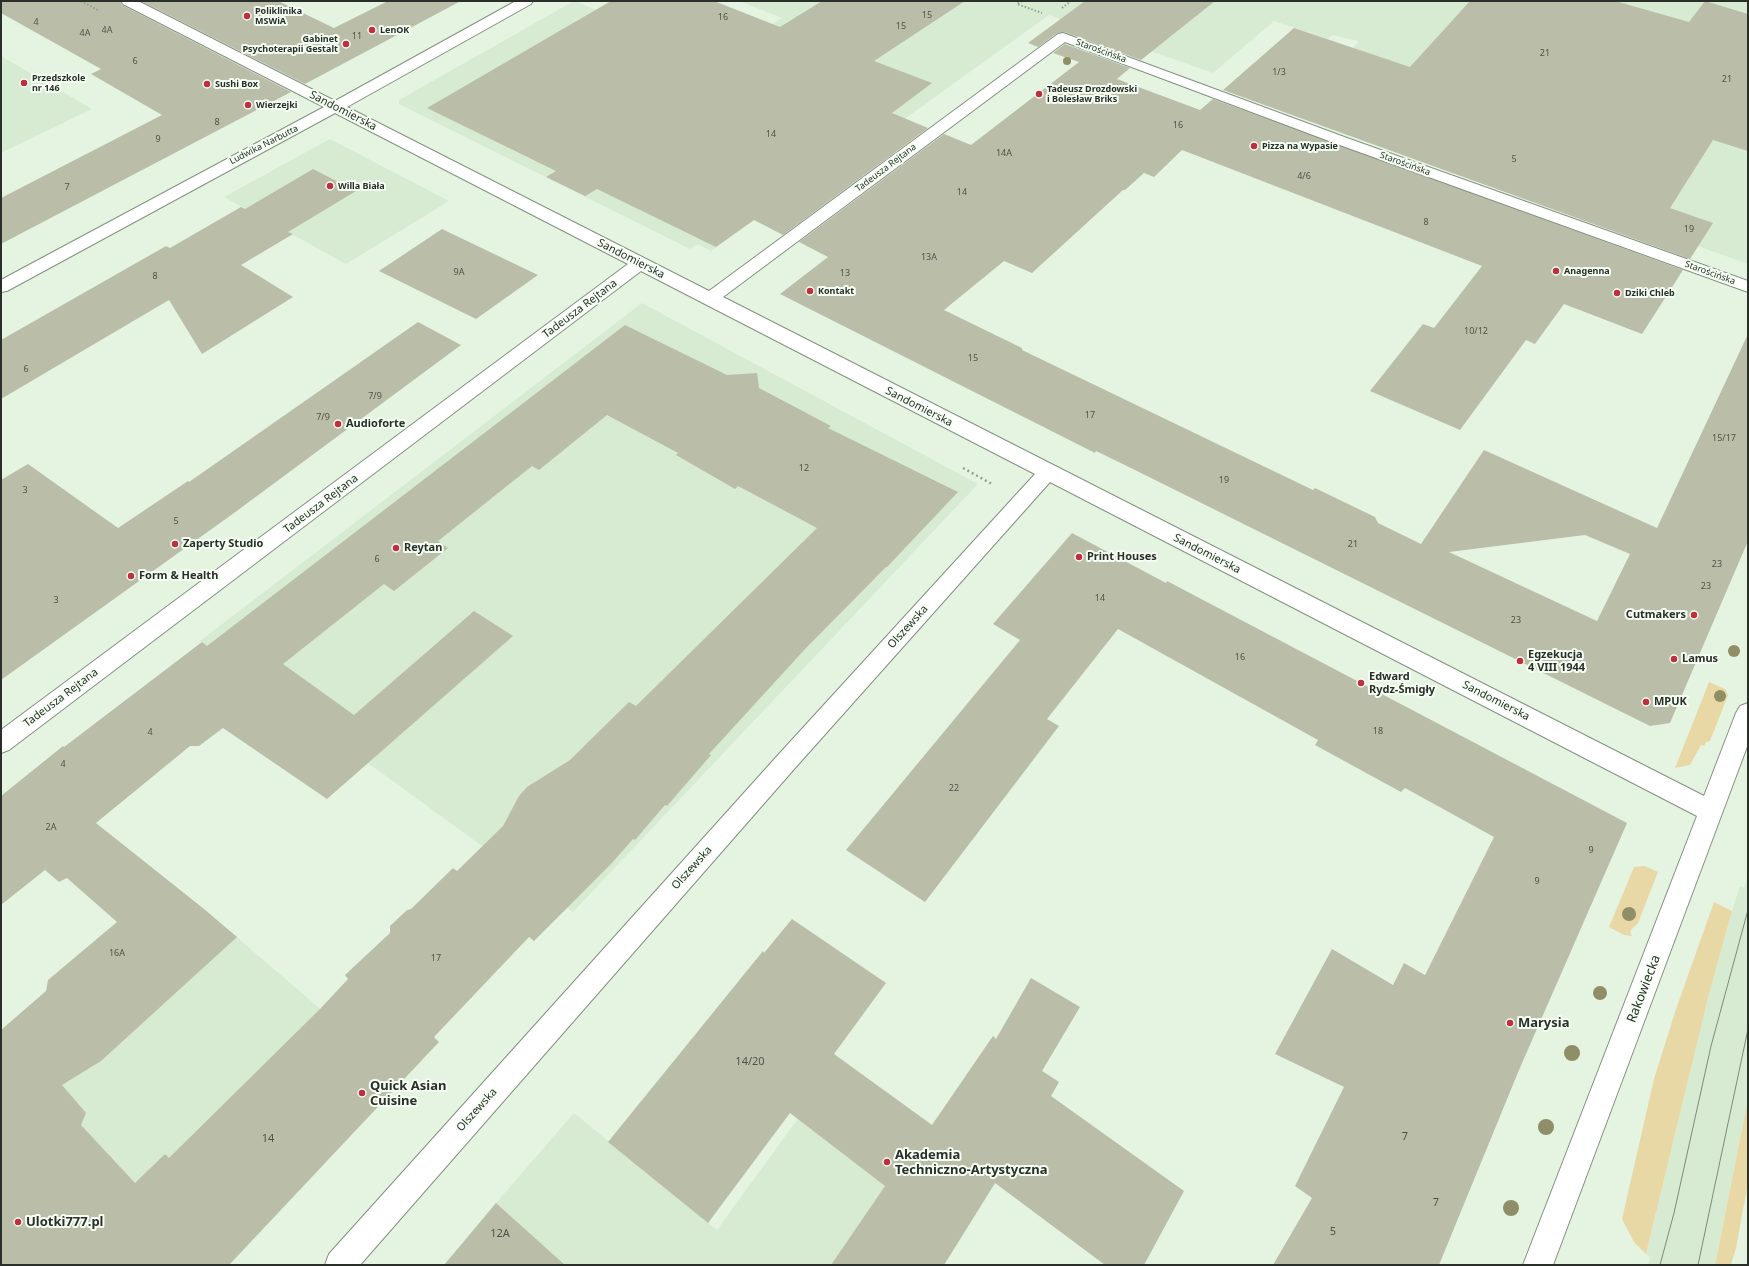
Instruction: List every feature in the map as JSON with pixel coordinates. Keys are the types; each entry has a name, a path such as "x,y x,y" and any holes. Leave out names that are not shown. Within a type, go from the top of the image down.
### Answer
{"street":[{"name":"Sandomierska","path":"128,1 1047,473 1710,811"},
{"name":"Ludwika Narbutta","path":"1,287 227,164 336,107 526,1"},
{"name":"Starościńska","path":"1063,37 1350,144 1748,287"},
{"name":"Tadeusza Rejtana","path":"709,299 1063,37"},
{"name":"Tadeusza Rejtana","path":"1,743 640,264"},
{"name":"Olszewska","path":"340,1265 787,761 1047,473"},
{"name":"Rakowiecka","path":"1538,1265 1748,712"}],"path":[{"path":"1022,1 1017,4 1046,14"}],"shaded area":[{"path":"574,1 649,30 748,40 782,18 739,1 1748,1 1748,264 1332,115 1353,48 1359,41 1332,35 1328,39 1274,21 1213,73 1049,15 760,223 754,220 711,251 697,244 690,249 399,104 399,100"},
{"name":"Przedszkole nr 146","path":"1,56 92,109 1,153"},
{"path":"330,139 449,201 346,264 224,197"},
{"path":"642,303 978,484 573,912 200,641"},
{"path":"1709,682 1725,689 1728,695 1710,741 1706,742 1704,746 1701,745 1690,765 1675,768"},
{"path":"1645,866 1658,872 1638,923 1630,931 1632,936 1624,935 1609,927 1634,867"},
{"path":"1748,874 1748,1099 1715,1265 1648,1265 1650,1258 1646,1254 1708,998 1740,886 1744,888"},
{"path":"1714,902 1732,911 1708,998 1646,1254 1634,1242 1622,1219 1654,1079 1675,1012"},
{"path":"204,909 403,1080 229,1265 1,1086"},
{"name":"Akademia Techniczno-Artystyczna","path":"993,1036 1059,1082 944,1265 565,1265 496,1203 574,1113 717,1230 802,1113 841,1141 880,1087 932,1125"},
{"path":"1748,1099 1748,1183 1736,1248 1731,1265 1715,1265"}],"building":[{"path":"1,1 120,1 122,5 291,92 1,244 1,198 162,115 91,74 101,69 1,13"},
{"path":"141,1 278,1 334,28 388,1 459,2 305,84"},
{"path":"611,1 714,1 780,27 822,1 965,1 874,61 932,83 892,113 928,128 783,235 754,220 716,247 597,189 585,196 546,177 556,171 427,108"},
{"path":"1085,1 1215,1 1141,60 1064,32 1057,33 1038,47 1028,43"},
{"path":"1470,1 1615,1 1689,22 1705,1 1748,14 1748,151 1713,140 1670,208 1713,223 1690,259 1223,90 1294,28 1410,67"},
{"path":"1065,44 1130,68 1117,79 1200,110 1213,99 1683,270 1642,334 1564,304 1535,344 1526,340 1460,430 1370,391 1423,324 1434,328 1482,266 1182,150 1154,177 1144,173 1125,190 1123,190 1032,273 1004,261 944,310 1022,348 1022,350 1313,490 1315,488 1375,517 1378,523 1421,544 1484,450 1657,528 1748,334 1748,541 1670,723 1650,726 1135,470 1096,451 1095,453 780,294 828,257 799,242 944,134 971,145 1079,62 1053,53","holes":["1585,535 1630,554 1597,621 1449,552"]},
{"path":"313,169 356,191 288,232 293,234 241,265 293,297 202,354 169,300 1,399 1,340 166,246 170,248 241,207 245,209"},
{"path":"442,229 538,275 476,319 379,271"},
{"path":"418,322 461,345 234,513 1,680 1,480 28,464 118,528 188,481 189,482"},
{"path":"625,325 727,375 757,373 759,388 831,426 828,428 958,492 887,567 806,648 709,754 711,755 635,840 633,839 611,864 534,941 529,937 434,1037 439,1042 229,1265 1,1265 1,1030 46,991 48,980 117,922 67,878 59,882 45,870 1,905 1,796 63,746 64,747 202,642 207,646","holes":["607,415 678,453 676,455 735,489 738,486 817,528 636,706 629,702 570,760 527,787 519,796 503,826 457,871 453,868 411,909 407,910 390,926 390,933 345,975 348,979 321,1008 169,1158 165,1154 135,1183 81,1125 86,1113 62,1085 101,1061 237,937 96,823 190,746 199,746 223,728 327,799 513,636 474,611 354,715 283,664 384,584 394,591 448,548 438,541 532,466 539,470"]},
{"path":"1072,533 1166,583 1167,581 1627,823 1519,1070 1439,1265 1273,1265 1312,1198 1295,1186 1344,1087 1275,1054 1332,949 1393,985 1404,963 1425,975 1494,837 1405,788 1401,792 1315,745 1318,740 1118,629 1047,719 1059,726 925,902 846,850 1020,640 993,624"},
{"path":"792,919 886,983 834,1054 932,1125 993,1036 996,1039 1031,978 1080,1007 1042,1071 1059,1082 1051,1096 1184,1191 1144,1265 1105,1265 995,1183 944,1265 831,1265 885,1186 790,1113 708,1223 608,1142 763,951 764,953"},
{"path":"496,1203 565,1265 444,1265"}],"tram line":[{"path":"1660,1265 1674,1213 1711,1046 1748,910"},
{"path":"1698,1265 1748,1029"}],"place":[{"name":"Poliklinika MSWiA","path":"247,16"},
{"name":"LenOK","path":"372,30"},
{"name":"Gabinet Psychoterapii Gestalt","path":"346,44"},
{"name":"Przedszkole nr 146","path":"24,83"},
{"name":"Sushi Box","path":"207,84"},
{"name":"Tadeusz Drozdowski i Bolesław Briks","path":"1039,94"},
{"name":"Wierzejki","path":"248,105"},
{"name":"Pizza na Wypasie","path":"1254,146"},
{"name":"Willa Biała","path":"330,186"},
{"name":"Anagenna","path":"1556,271"},
{"name":"Kontakt","path":"810,291"},
{"name":"Dziki Chleb","path":"1617,293"},
{"name":"Audioforte","path":"338,424"},
{"name":"Zaperty Studio","path":"175,544"},
{"name":"Reytan","path":"396,548"},
{"name":"Print Houses","path":"1079,557"},
{"name":"Form & Health","path":"131,576"},
{"name":"Cutmakers","path":"1694,615"},
{"name":"Lamus","path":"1674,659"},
{"name":"Egzekucja 4 VIII 1944","path":"1520,661"},
{"name":"Edward Rydz-Śmigły","path":"1361,683"},
{"name":"MPUK","path":"1646,702"},
{"name":"Marysia","path":"1510,1023"},
{"name":"Quick Asian Cuisine","path":"362,1093"},
{"name":"Akademia Techniczno-Artystyczna","path":"887,1162"},
{"name":"Ulotki777.pl","path":"18,1222"}]}
